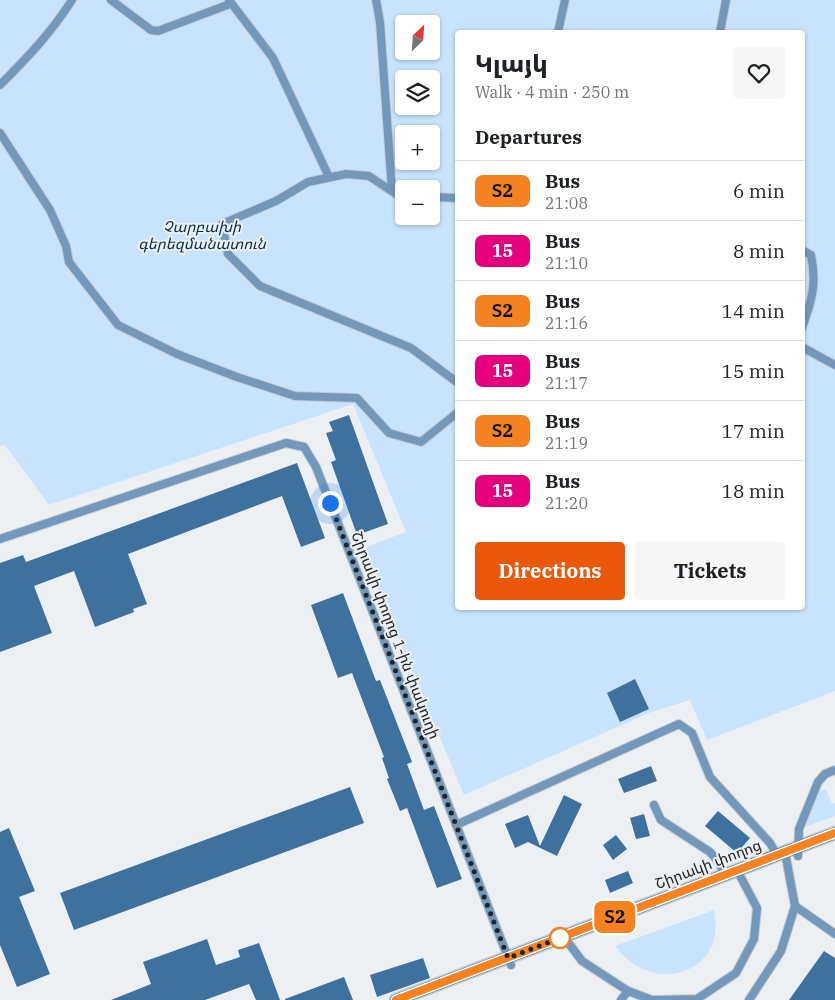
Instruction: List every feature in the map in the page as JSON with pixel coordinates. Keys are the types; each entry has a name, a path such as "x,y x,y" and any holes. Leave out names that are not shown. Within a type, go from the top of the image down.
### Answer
{"main road":[{"name":"Շիրակի փողոց","path":"396,1000 566,940 789,854 835,833"},
{"name":"Շիրակի փողոց","path":"789,854 835,842"},
{"name":"Շիրակի փողոց","path":"416,1000 510,961"}],"lane":[{"path":"0,85 24,62 72,0"},
{"path":"111,0 151,30 158,31 179,25 229,2 273,58 329,177"},
{"path":"376,0 380,22 392,191"},
{"path":"558,30 566,0"},
{"path":"720,30 726,0"},
{"path":"0,133 50,210 66,246 69,262 118,325 177,354 236,377 295,396 357,398 389,432 421,442 455,414"},
{"path":"395,192 369,176 346,174 308,182 276,201 222,224 228,254 260,286 411,348 455,381"},
{"path":"440,197 455,198"},
{"path":"805,252 810,255 815,276 812,300 805,320"},
{"path":"805,349 835,365"},
{"name":"Շիրակի փողոց 1-ին փակուղի","path":"0,539 286,443 304,447 316,467 510,961"},
{"path":"456,825 680,724 692,733 710,777 770,843 789,854"},
{"path":"749,1000 781,951 795,906 789,854 818,782 826,774 835,770"},
{"path":"566,940 582,962 628,992 653,1000 697,999 736,972 754,939 757,908 734,874 710,852 661,820 654,805"},
{"path":"795,906 835,934"},
{"path":"621,1000 628,992"}],"green space":[{"name":"Չարբախի գերեզմանատուն","path":"0,0 835,0 835,691 707,740 690,700 651,712 464,795 361,549 406,532 353,404 49,505 5,445 0,446"},
{"path":"826,789 832,804 835,803 835,816 805,827 816,793"},
{"path":"714,910 715,932 710,950 699,963 684,971 667,974 648,971 631,962 615,946"}],"building":[{"path":"349,415 388,524 357,535 331,462 336,460 326,433 333,431 329,422"},
{"path":"297,463 325,538 301,547 282,496 128,554 147,604 133,609 134,612 95,627 74,571 34,586 52,633 0,652 0,563 23,555 26,562"},
{"path":"343,593 376,681 380,680 412,762 407,764 424,810 434,806 462,879 437,888 407,808 400,811 387,779 389,778 382,758 384,757 352,673 338,678 311,605"},
{"path":"635,679 649,709 620,722 607,693"},
{"path":"651,766 657,781 624,793 618,779"},
{"path":"350,787 364,823 74,930 60,893"},
{"path":"564,795 582,804 557,856 528,842 515,848 505,824 528,815 540,846"},
{"path":"718,811 750,838 737,853 705,826"},
{"path":"644,814 650,836 636,839 630,818"},
{"path":"9,828 35,891 19,897 50,974 17,987 0,945 0,832"},
{"path":"616,835 627,849 613,860 603,845"},
{"path":"628,871 633,883 610,893 605,880"},
{"path":"207,939 216,965 240,957 238,950 259,943 280,1000 256,1000 249,984 205,1000 111,1000 151,984 143,962"},
{"path":"824,951 835,958 835,1000 789,1000"},
{"path":"423,958 430,978 377,997 370,975"},
{"path":"344,977 353,1000 285,1000 285,999"}],"bus line":[{"name":"Տ2","path":"396,1000 835,833"}],"route":[{"path":"330,503 508,958 560,938"}]}
